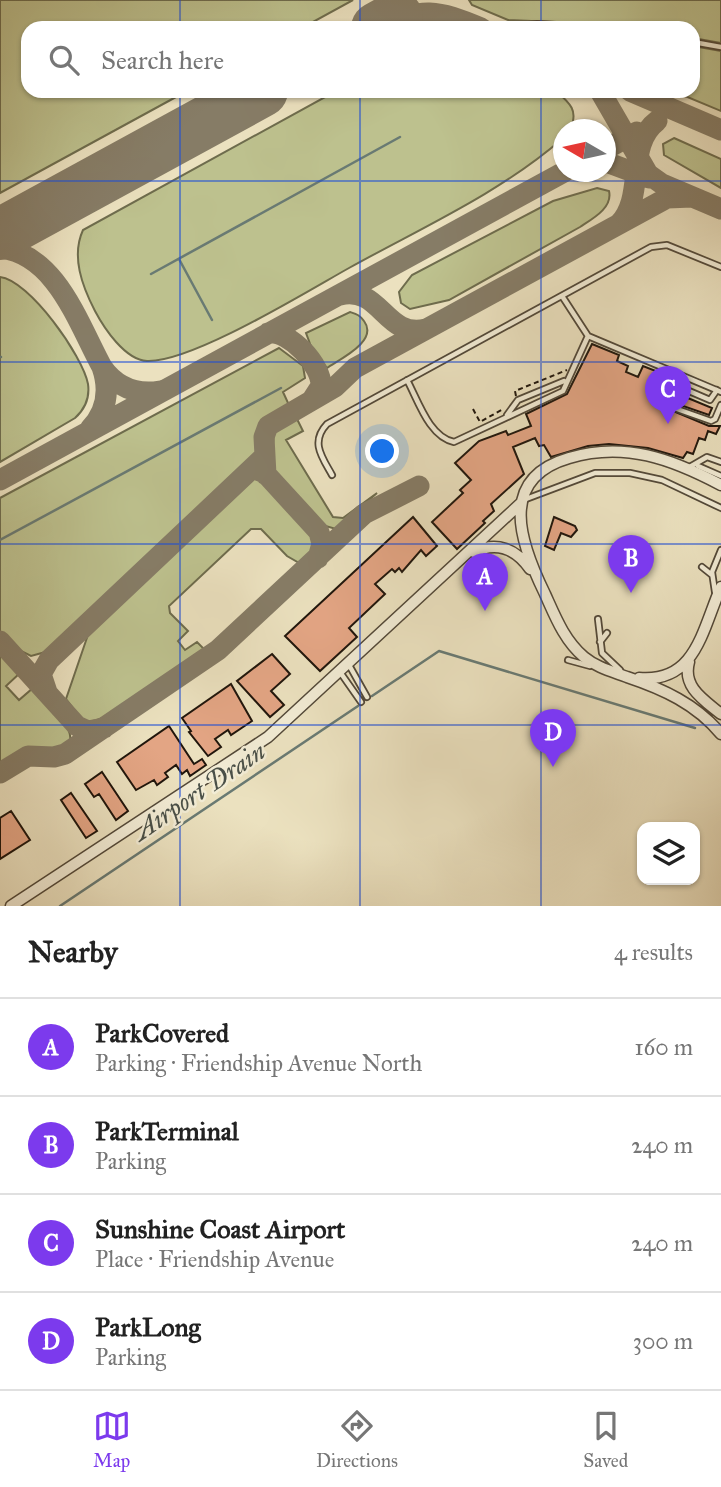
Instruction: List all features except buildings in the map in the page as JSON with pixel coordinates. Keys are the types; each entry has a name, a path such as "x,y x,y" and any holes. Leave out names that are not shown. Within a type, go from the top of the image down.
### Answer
{"street":[{"path":"12,906 268,737 465,558 520,504 542,469 584,454 610,451 644,453 692,467 721,485"},
{"path":"520,504 522,536 542,588 569,641 588,660 693,707 721,734"},
{"path":"465,558 486,547 506,548 525,562 542,588"},
{"path":"721,587 689,662 687,674 693,690 721,714"},
{"path":"629,677 665,677 689,662"}],"lane":[{"path":"700,43 721,47"},
{"path":"332,475 317,444 321,430 327,424 657,245 667,245 721,267"},
{"path":"562,296 587,336 719,391 710,400 682,388 674,404 677,409 711,421 715,419 721,405"},
{"path":"407,380 435,432 443,439 454,442 563,391 565,381 587,336"},
{"path":"506,416 518,400 565,381"},
{"path":"692,467 707,457 721,462"},
{"path":"692,467 721,476"},
{"path":"520,504 534,494 578,478 615,472 662,480 721,508"},
{"path":"703,628 715,593 712,576 721,550"},
{"path":"702,567 712,576"},
{"path":"598,619 600,646 607,662 629,677"},
{"path":"600,646 607,633"},
{"path":"568,660 611,671"},
{"path":"348,664 367,697"},
{"path":"340,672 361,702"}],"green space":[{"path":"0,0 353,0 315,21 21,21 21,98 174,98 0,193"},
{"path":"469,0 721,0 721,43 700,39 700,21 508,20 472,5"},
{"path":"700,47 721,51 721,111 690,98 700,98"},
{"path":"323,98 563,98 572,108 574,119 553,119 553,146 486,193 278,309 219,339 167,359 139,359 123,349 110,334 90,301 82,281 78,260 83,230"},
{"path":"674,138 721,159 721,188 664,155 663,144"},
{"path":"597,188 609,191 608,203 580,227 449,300 410,309 401,303 399,292 412,275 553,201"},
{"path":"0,277 12,281 25,291 53,321 84,371 88,394 82,411 75,418 0,462"},
{"path":"350,312 364,321 366,336 356,349 327,368 312,349 306,333"},
{"path":"279,348 303,366 305,378 283,392 289,405 273,414 264,424 258,437 257,455 49,651 31,656 19,650 0,631 0,498"},
{"path":"296,417 303,431 286,440 333,517 343,518 377,493 336,529 322,525 271,468 274,432"},
{"path":"260,479 312,534 315,547 311,554 301,564 287,556 261,529 251,529 169,606 170,613 188,631 178,641 185,650 197,642 206,651 126,706 94,721 83,721 66,699 91,626 245,481"},
{"path":"0,652 20,673 6,686 19,700 33,688 63,720 70,739 67,746 56,750 25,750 0,765"}],"waterway":[{"path":"151,274 400,137"},
{"path":"179,259 212,320"},
{"path":"0,540 281,388"},
{"name":"Airport Drain","path":"372,696 439,651 695,728"},
{"name":"Airport Drain","path":"60,906 358,706"}],"taxiway":[{"path":"394,21 430,13 463,21"},
{"path":"604,98 648,174 662,184 721,209"},
{"path":"646,98 721,130"},
{"path":"619,224 632,200 641,143 647,131 657,121"},
{"path":"616,144 637,132"},
{"path":"616,166 649,178"},
{"path":"0,480 553,178"},
{"path":"266,475 264,437 268,426 335,387 355,368 667,198 692,197"},
{"path":"0,248 19,253 36,263 51,277 74,312 102,367 114,380 127,388 143,392 160,391"},
{"path":"340,295 354,294 365,298 401,326 412,330 426,329"},
{"path":"268,333 286,337 295,343 316,369 321,386 312,400"},
{"path":"90,429 100,415 105,400 106,384 102,367"},
{"path":"47,692 41,674 49,660 264,457"},
{"path":"255,469 265,473 319,532 322,544 318,558"},
{"path":"0,773 28,756 54,757 65,754 218,650 364,514 419,486"},
{"path":"0,641 77,726 88,731 104,728"}],"runway":[{"path":"390,21 397,17"},
{"path":"0,234 249,98"}],"place":[{"name":"Sunshine Coast Airport","path":"668,424"},
{"name":"ParkTerminal","path":"631,593"},
{"name":"ParkCovered","path":"485,611"},
{"name":"ParkLong","path":"553,767"}]}
